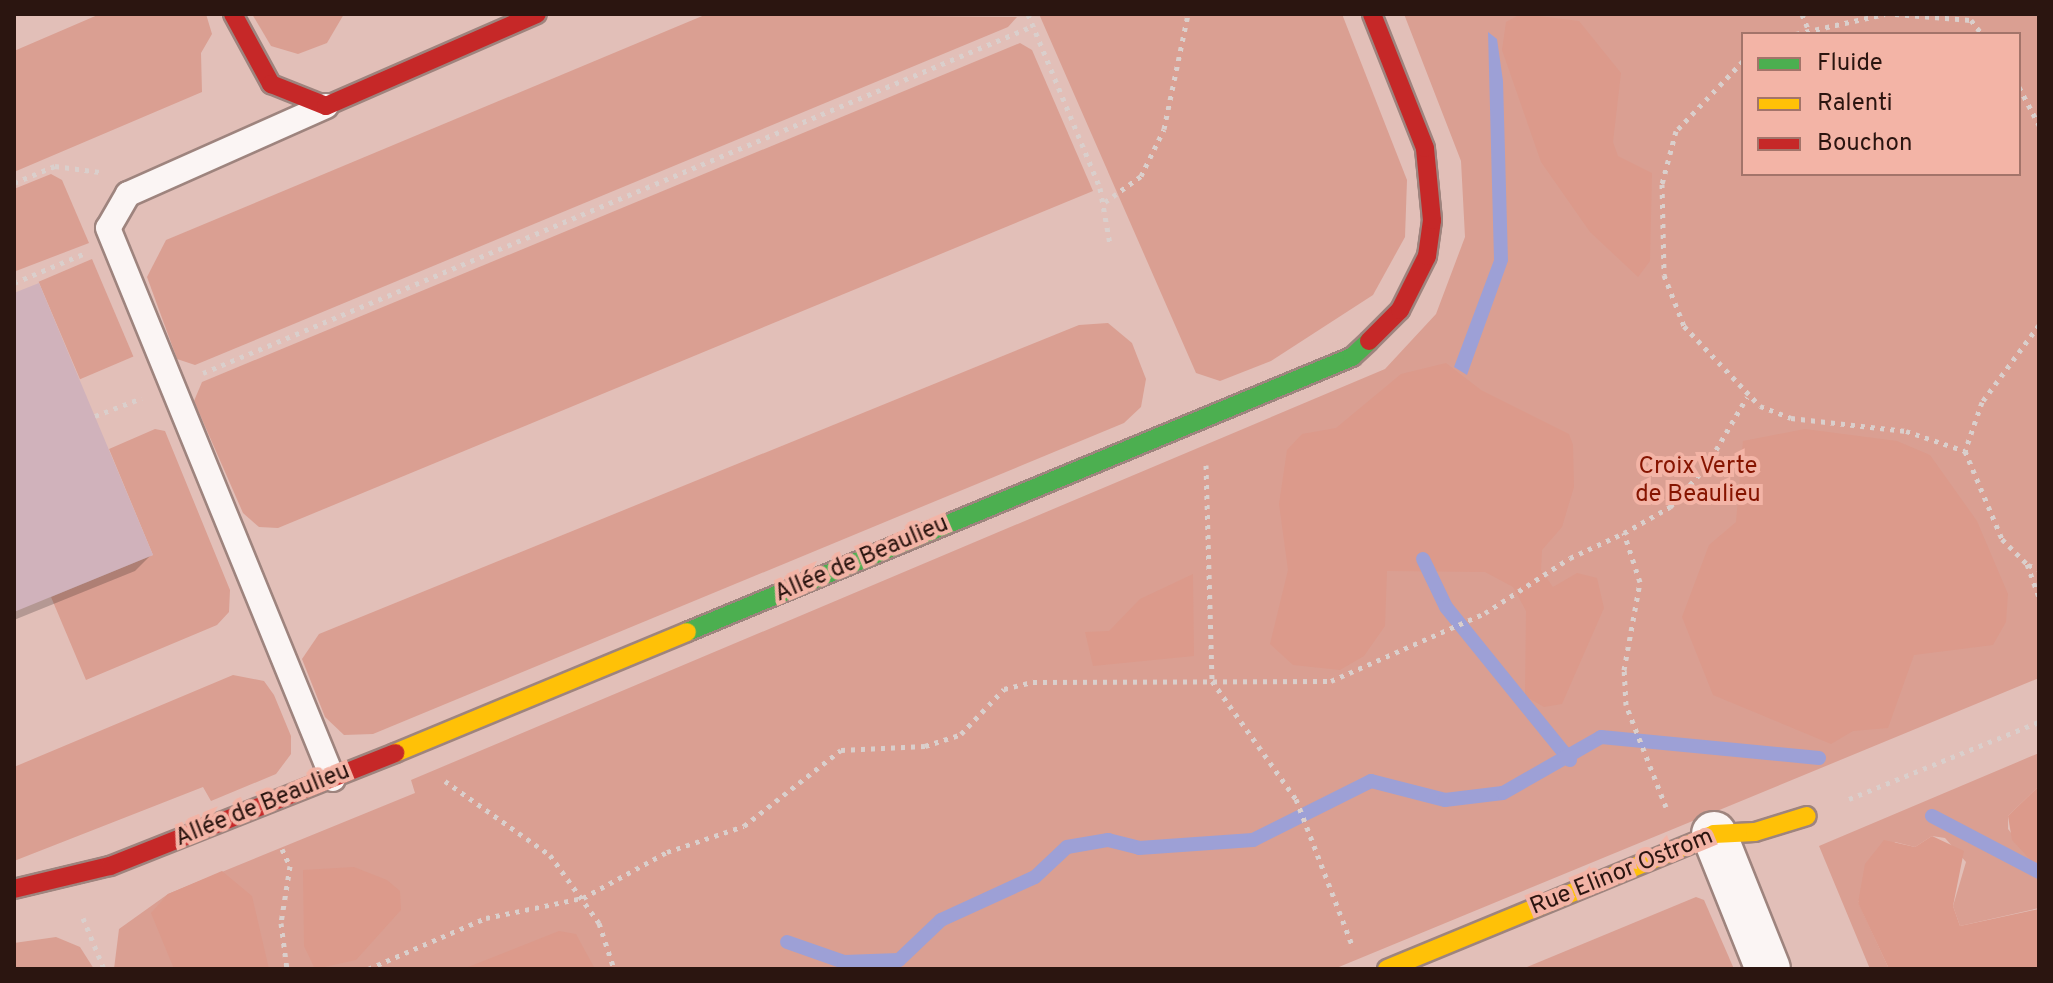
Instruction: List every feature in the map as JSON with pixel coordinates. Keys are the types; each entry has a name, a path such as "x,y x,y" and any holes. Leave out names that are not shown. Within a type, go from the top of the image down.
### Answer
{"street":[{"path":"233,14 271,84 326,106 537,14"},
{"name":"Allée de Beaulieu","path":"14,889 60,881 263,808 1352,357 1400,310 1415,285 1427,256 1432,184 1414,114 1372,14"},
{"name":"Rue Elinor Ostrom","path":"1387,969 1714,834 1755,832 1807,816"},
{"path":"1714,834 1768,969"}],"lane":[{"path":"326,106 128,194 111,216 110,243 167,387 333,779"}],"path":[{"path":"1028,14 1105,202 1110,244"},
{"path":"1105,202 1141,176 1164,129 1188,14"},
{"path":"1802,14 1808,29"},
{"path":"1801,32 1885,14"},
{"path":"1895,14 1972,17"},
{"path":"95,416 1033,26"},
{"path":"1741,63 1676,131 1662,184 1664,275 1684,326 1747,397 1791,418 1906,431 1965,451"},
{"path":"2021,91 2039,125"},
{"path":"14,183 73,164 94,168 128,194"},
{"path":"14,283 110,243"},
{"path":"2039,325 1982,402 1965,451 2002,539 2027,564 2039,569"},
{"path":"368,969 486,918 583,898 667,852 766,815 841,750 925,746 961,734 1004,689 1033,682 1331,681 1485,613 1670,507 1706,467 1747,397"},
{"path":"1188,425 1208,469 1212,681 1296,799 1357,960"},
{"path":"1624,533 1640,582 1624,670 1631,728 1644,760"},
{"path":"2027,564 2039,597"},
{"path":"1807,816 2039,722"},
{"path":"429,740 448,790 550,855 583,898 614,969"},
{"path":"263,808 290,866 281,923 287,969"},
{"path":"60,881 104,969"}],"green space":[{"path":"100,14 206,14 212,34 201,53 202,92 14,172 14,51"},
{"path":"252,14 344,14 327,43 298,54 271,46"},
{"path":"707,14 1017,17 1008,27 195,365 177,359 147,277 166,240"},
{"path":"1039,14 1342,14 1407,180 1405,237 1373,295 1271,361 1220,381 1196,373"},
{"name":"Croix Verte de Beaulieu","path":"1404,14 2039,14 2039,678 1334,969 114,969 119,929 168,894 415,793 411,780 1385,369 1436,314 1465,237 1461,161"},
{"path":"1020,43 1032,50 1093,191 278,528 259,527 243,513 194,401 202,382"},
{"path":"51,174 62,180 89,243 16,271 14,189"},
{"path":"92,259 133,357 80,379 39,282"},
{"path":"1108,323 1132,343 1146,379 1141,407 1124,423 373,734 344,735 325,717 302,659 319,634 1079,325"},
{"path":"155,429 165,431 230,590 229,612 217,625 86,680 51,597 153,555 109,449"},
{"path":"233,675 264,681 274,695 291,736 291,754 276,774 211,801 203,787 14,861 14,767"},
{"path":"2039,753 2039,786 2008,816 2008,829 2039,869 2039,908 1960,926 1953,906 1966,862 1945,838 1932,836 1915,847 1895,842 1858,902 1889,969 1870,969 1819,846"},
{"path":"1696,897 1704,900 1734,969 1522,969"},
{"path":"56,937 80,947 94,969 14,969 14,943"}],"shaded area":[{"path":"1521,14 1579,21 1621,73 1613,142 1618,156 1652,173 1650,261 1638,277 1590,232 1541,162 1502,50 1506,22"},
{"path":"1446,363 1481,390 1569,434 1573,445 1574,487 1562,527 1542,550 1541,570 1553,587 1577,573 1597,578 1604,608 1562,704 1544,707 1525,696 1526,611 1513,587 1485,572 1387,571 1385,626 1364,656 1340,670 1293,665 1270,644 1288,570 1279,504 1287,450 1302,434 1336,428 1401,374"},
{"path":"1805,429 1897,441 1930,455 1977,521 2008,594 2006,622 1993,645 1914,655 1888,728 1853,731 1831,744 1713,695 1682,617 1709,545 1736,522 1743,441"},
{"path":"1193,574 1194,656 1093,666 1085,632 1109,631 1140,599"},
{"path":"2039,786 2039,869 2012,840 2008,816"},
{"path":"1932,836 1964,851 1953,906 1960,926 2039,909 2039,969 1889,969 1858,903 1865,864 1884,840 1915,847"},
{"path":"354,867 387,880 400,891 401,910 356,960 315,969 304,946 303,870"},
{"path":"222,871 252,896 269,969 174,969 151,913 168,894"},
{"path":"559,931 576,934 595,969 463,969"}],"water":[{"path":"1488,32 1497,39 1503,81 1508,261 1467,375 1454,367 1494,260"}],"building":[{"path":"39,283 153,555 14,612 14,293"}],"waterway":[{"path":"1423,559 1446,607 1570,760"},
{"path":"787,942 844,962 899,960 941,920 1035,877 1067,847 1108,840 1139,848 1253,840 1371,781 1445,800 1503,793 1601,737 1819,758"},
{"path":"1932,816 2039,872"}],"traffic: fast":[{"path":"687,632 1352,357 1369,341"}],"traffic: slow":[{"path":"395,753 687,632"},
{"path":"1387,969 1714,834 1755,832 1807,816"}],"traffic: jam":[{"path":"233,14 271,84 326,106 537,14"},
{"path":"1369,341 1400,310 1427,256 1432,220 1425,148 1372,14"},
{"path":"14,889 110,866 395,753"}]}
